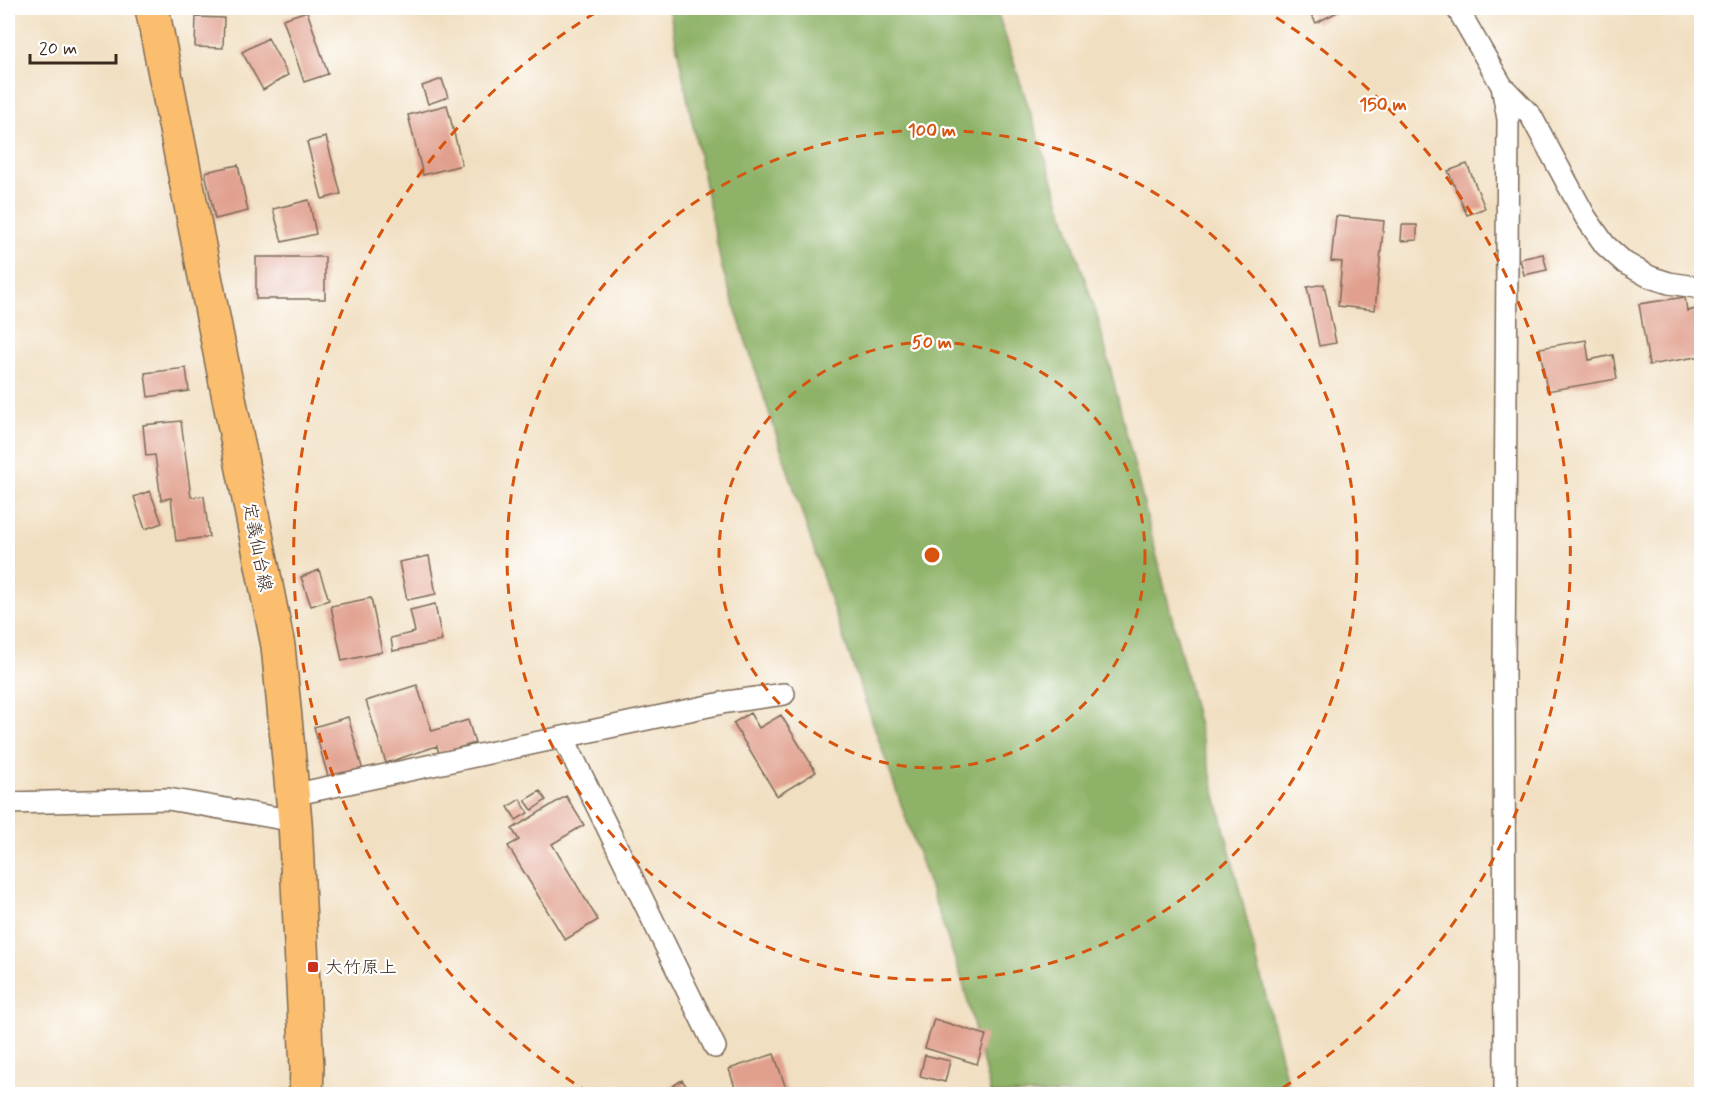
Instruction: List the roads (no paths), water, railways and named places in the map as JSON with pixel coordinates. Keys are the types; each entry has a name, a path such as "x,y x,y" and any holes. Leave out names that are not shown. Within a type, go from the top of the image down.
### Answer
{"main road":[{"name":"定義仙台線","path":"152,8 278,646 294,808 306,1095"}],"street":[{"path":"1457,8 1502,86 1531,116 1586,218 1605,245 1625,263 1650,277 1669,283 1701,288"},
{"path":"1502,86 1508,119 1504,657 1505,1095"},
{"path":"8,803 168,799 294,808 563,737 727,702 784,694"},
{"path":"563,737 715,1047"}],"place":[{"name":"大竹原上","path":"313,967"}]}
